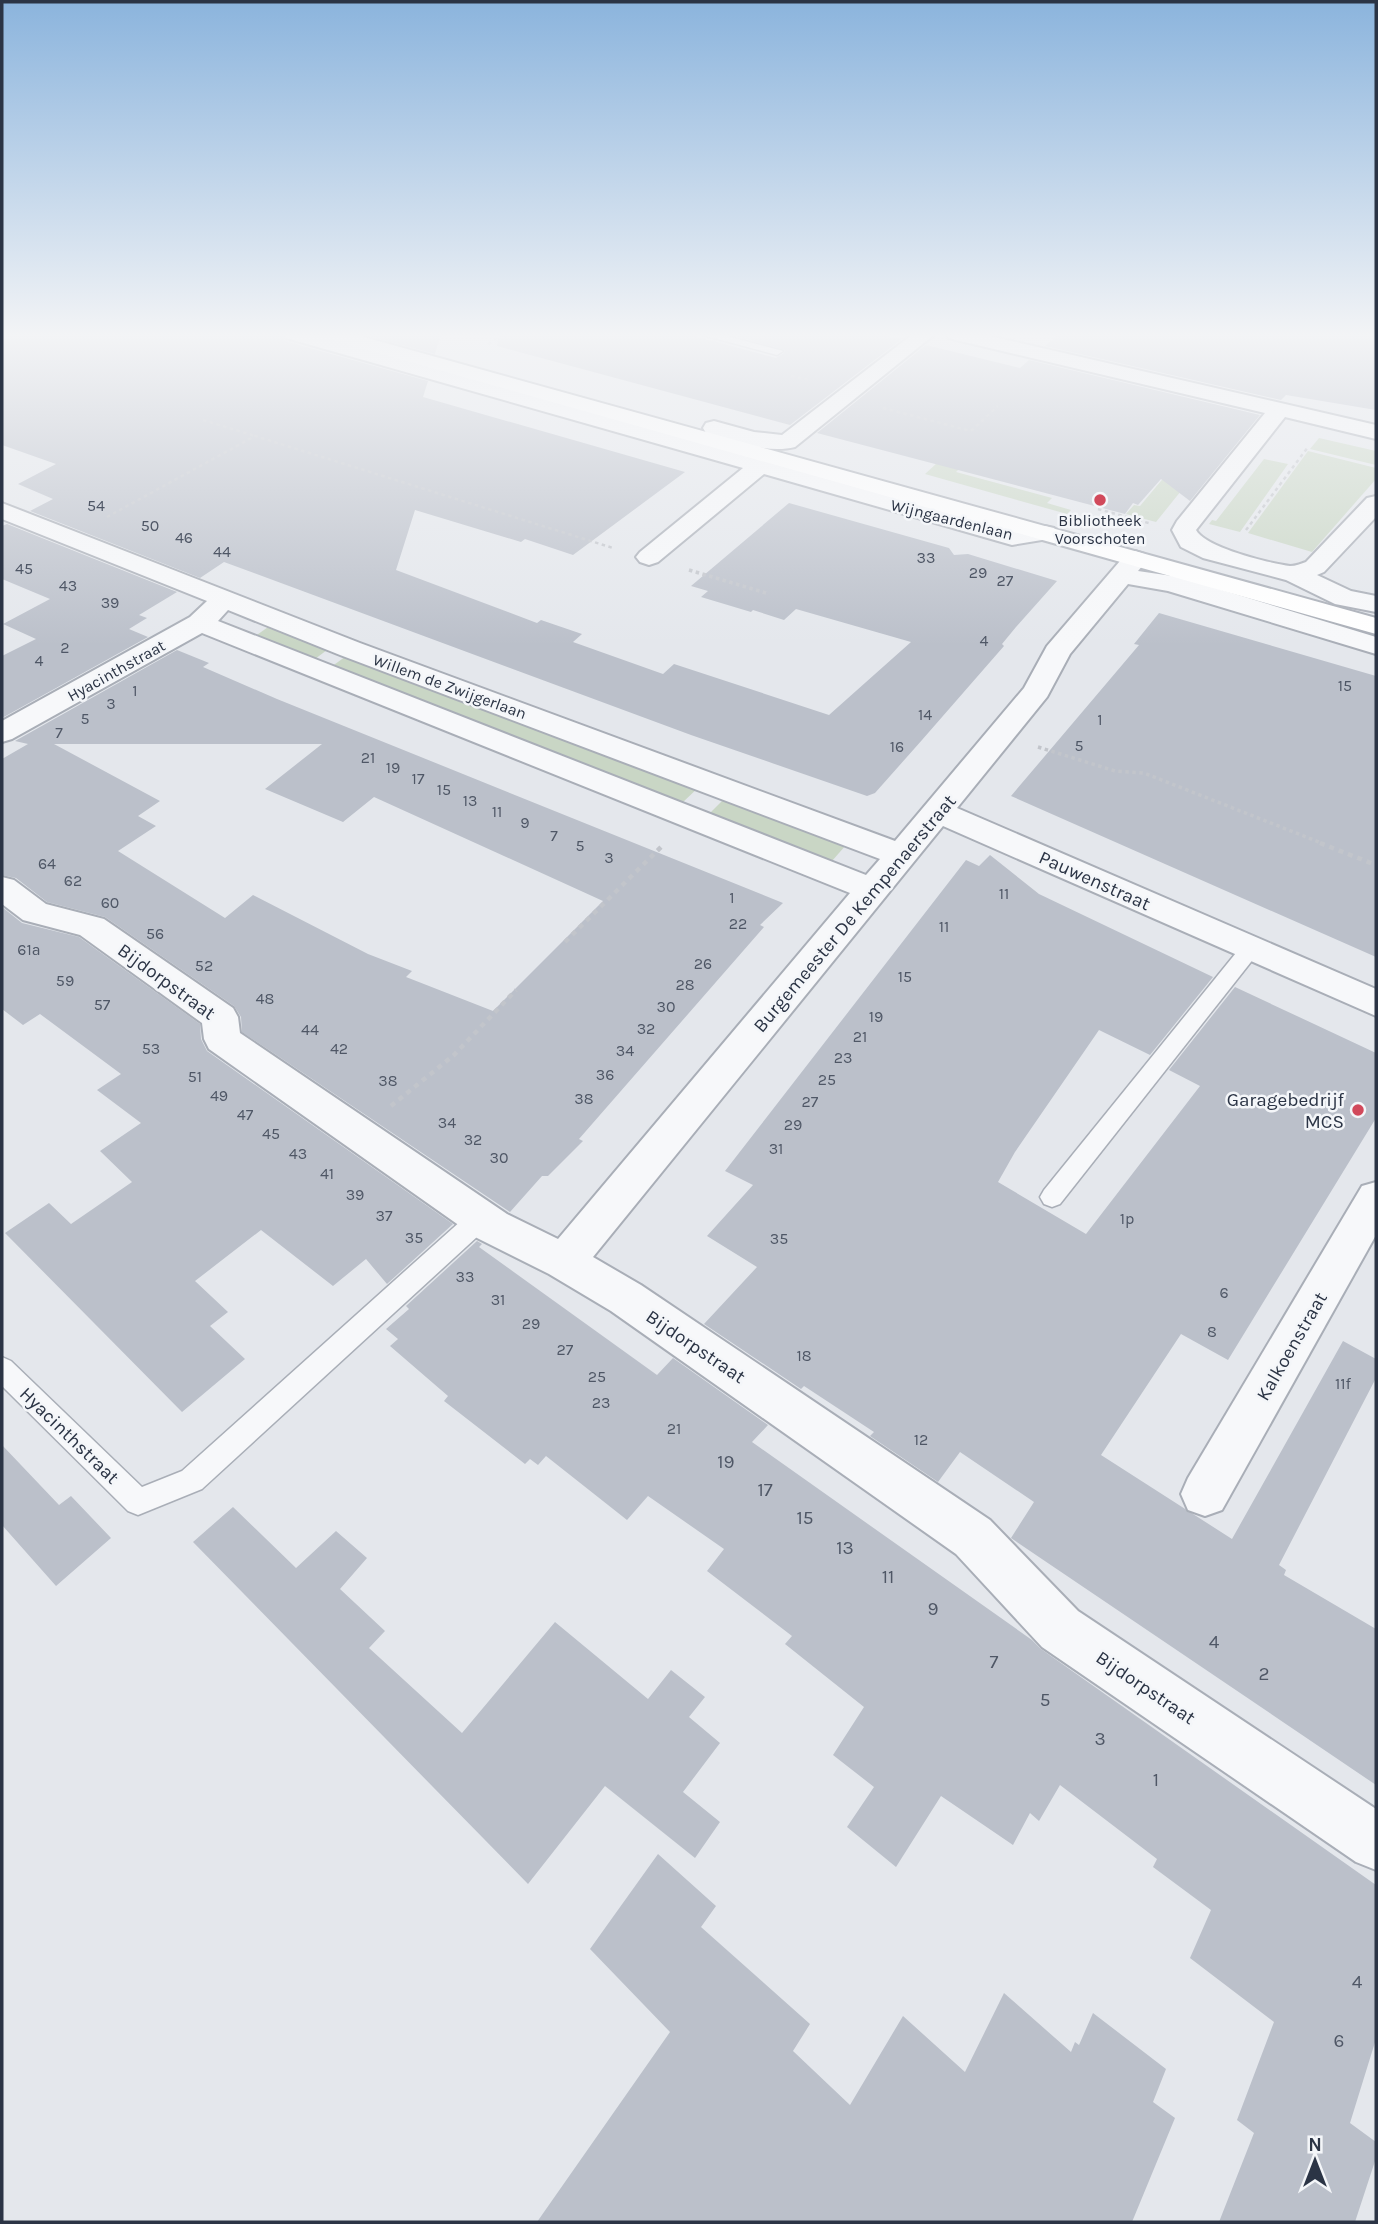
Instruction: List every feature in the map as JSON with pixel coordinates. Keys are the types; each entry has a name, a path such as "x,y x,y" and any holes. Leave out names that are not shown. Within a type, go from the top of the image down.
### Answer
{"main road":[{"name":"Wijngaardenlaan","path":"703,438 1045,533 1128,567 1376,626"}],"street":[{"name":"Wijngaardenlaan","path":"657,438 1012,537 1045,533"},
{"path":"749,438 787,442 792,438"},
{"path":"1257,438 1189,521 1184,530 1190,542 1226,557 1295,575 1344,598 1376,604"},
{"path":"787,442 808,467"},
{"path":"649,557 760,467"},
{"path":"1295,575 1315,567 1376,503"},
{"name":"Willem de Zwijgerlaan","path":"2,510 350,649 901,855"},
{"name":"Wijngaardenlaan","path":"1128,567 1145,581 1170,583 1376,646"},
{"name":"Burgemeester De Kempenaerstraat","path":"564,1262 1001,736 1037,691 1056,652 1128,567"},
{"name":"Hyacinthstraat","path":"2,733 200,623 224,599"},
{"name":"Willem de Zwijgerlaan","path":"200,623 873,890"},
{"name":"Pauwenstraat","path":"938,812 1376,1003"},
{"name":"Bijdorpstraat","path":"2,887 35,912 92,927 220,1017 222,1039 481,1218 626,1298 973,1537 1060,1629 1376,1842"},
{"name":"Kalkoenstraat","path":"1205,1494 1376,1198"}],"lane":[{"path":"1052,1197 1251,948"},
{"name":"Hyacinthstraat","path":"2,1369 138,1502 192,1480 481,1218"}],"path":[{"path":"72,536 252,438"},
{"path":"261,438 766,593"},
{"path":"1226,557 1311,442"},
{"path":"1098,509 1184,530"},
{"path":"1001,736 1115,771 1144,773 1376,865"},
{"path":"565,942 691,817"},
{"path":"358,1132 454,1055 516,990"}],"green space":[{"path":"1319,438 1376,451 1376,465 1310,449"},
{"path":"1192,444 1214,450 1156,522 1126,514 1134,505 1140,506"},
{"path":"1308,451 1376,468 1376,479 1312,552 1248,533"},
{"path":"949,452 970,458 956,472 1052,498 1047,503 1071,510 1067,514 925,474"},
{"path":"1264,459 1288,464 1240,532 1209,524 1212,520 1216,521"},
{"path":"271,625 331,647 315,659 254,637"},
{"path":"349,654 700,786 682,803 331,667"},
{"path":"724,799 846,845 832,861 710,813"}],"building":[{"path":"2,438 565,438 685,472 573,555 525,539 521,542 415,510 396,570 537,623 541,620 582,634 573,642 663,674 674,664 829,715 911,642 796,609 784,620 753,610 751,612 701,597 708,591 691,586 789,503 949,548 954,555 968,554 1057,581 922,740 875,793 867,796 691,735 224,562 200,578 30,511 53,499 18,484 56,464 2,445"},
{"path":"835,438 1241,438 1190,501 1161,479 1138,505 1133,503 1125,514"},
{"path":"7,524 177,592 139,615 147,618 129,629 148,637 2,718 2,656 36,639 3,624 50,599 2,579 2,526"},
{"path":"1159,613 1376,676 1376,957 1011,796 1139,645 1134,644"},
{"path":"177,650 209,663 203,667 277,699 783,903 760,925 764,927 579,1139 583,1141 548,1176 542,1176 510,1212 242,1032 241,1017 234,1006 105,917 47,902 16,878 2,875 2,759 28,744 15,741","holes":["54,744 322,744 265,789 343,822 374,797 603,901 493,1011 406,977 412,971 368,954 253,895 225,918 118,851 156,826 138,816 160,801"]},
{"path":"990,855 1039,894 1213,977 1150,1055 1099,1030 1015,1152 998,1182 1086,1234 1200,1086 1169,1070 1235,987 1376,1053 1376,1118 1228,1360 1181,1334 1101,1455 1232,1539 1343,1341 1376,1359 1376,1378 1279,1565 1286,1570 1284,1575 1376,1629 1376,1785 1011,1538 1034,1502 960,1452 938,1482 870,1436 874,1432 804,1386 801,1389 704,1324 757,1267 707,1236 753,1185 725,1171 966,860 979,866"},
{"path":"2,907 22,923 79,937 200,1024 201,1039 207,1051 453,1224 387,1284 366,1259 333,1286 261,1230 195,1281 228,1312 210,1326 245,1359 182,1412 5,1233 49,1203 71,1224 132,1182 100,1151 141,1123 97,1090 121,1074 40,1014 23,1025 2,1009"},
{"path":"477,1241 482,1244 479,1247 657,1375 673,1358 768,1425 752,1442 1376,1885 1376,2039 1350,2123 1376,2142 1376,2158 1355,2222 1219,2222 1254,2133 1237,2120 1274,2022 1190,1958 1211,1910 1153,1867 1157,1859 1060,1785 1039,1821 1030,1813 1013,1845 941,1796 896,1867 847,1827 874,1787 833,1755 864,1707 785,1644 792,1636 707,1571 724,1549 648,1496 627,1520 546,1456 538,1465 530,1459 525,1464 444,1401 448,1396 390,1346 398,1339 386,1329 409,1309 406,1306"},
{"path":"2,1445 59,1505 71,1496 111,1538 56,1586 2,1525"},
{"path":"233,1507 296,1568 336,1531 367,1558 340,1589 385,1631 369,1648 462,1733 555,1622 648,1699 671,1670 705,1697 689,1717 720,1743 683,1792 720,1822 695,1858 605,1786 528,1884 193,1542"},
{"path":"658,1854 716,1906 701,1927 810,2024 793,2051 850,2105 903,2016 965,2072 1004,1993 1071,2052 1075,2042 1079,2045 1093,2013 1166,2069 1153,2102 1175,2118 1132,2222 537,2222 670,2032 590,1949"}],"place":[{"name":"Bibliotheek Voorschoten","path":"1100,500"},
{"name":"Garagebedrijf MCS","path":"1358,1110"}]}
